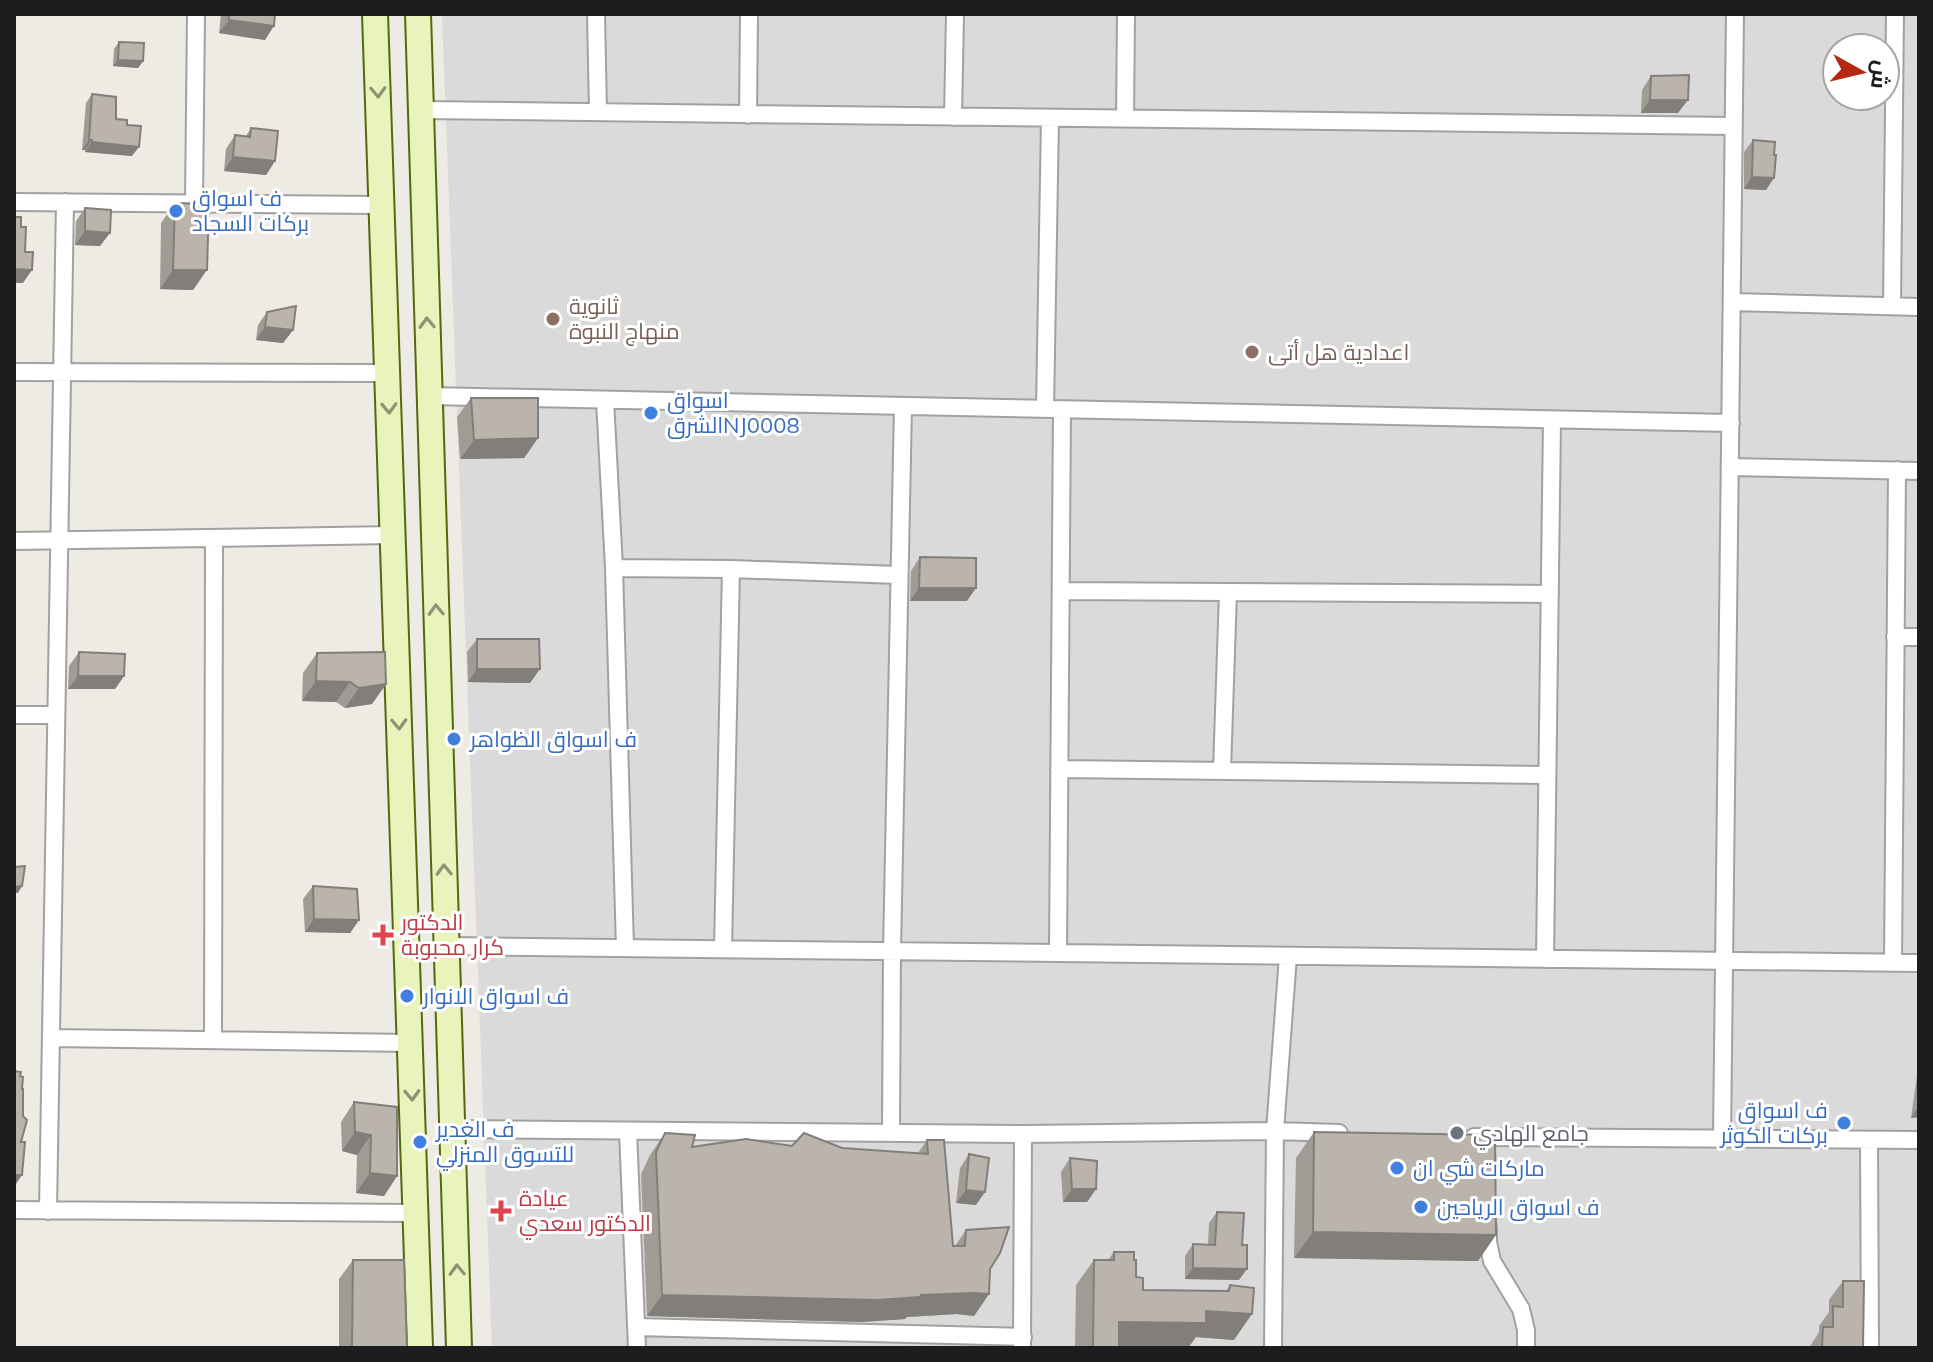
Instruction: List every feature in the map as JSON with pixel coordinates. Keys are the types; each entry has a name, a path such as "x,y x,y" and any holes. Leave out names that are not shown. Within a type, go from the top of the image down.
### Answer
{"street":[{"path":"194,203 196,14"},
{"path":"375,14 420,1348"},
{"path":"418,14 459,1348"},
{"path":"596,14 598,112"},
{"path":"748,115 749,14"},
{"path":"953,117 955,14"},
{"path":"1125,119 1126,14"},
{"path":"1722,1139 1735,14"},
{"path":"1892,306 1895,14"},
{"path":"421,110 1734,126"},
{"path":"1045,409 1050,118"},
{"path":"14,202 382,205"},
{"path":"48,1211 65,202"},
{"path":"1732,302 1919,307"},
{"path":"14,372 388,373"},
{"path":"430,396 1731,423"},
{"path":"605,400 614,568 625,948"},
{"path":"891,1133 903,406"},
{"path":"1058,953 1062,409"},
{"path":"1545,959 1552,420"},
{"path":"1730,467 1919,471"},
{"path":"1893,963 1897,470"},
{"path":"14,541 393,535"},
{"path":"213,1040 214,538"},
{"path":"614,568 898,575"},
{"path":"723,949 731,569"},
{"path":"1061,591 1550,594"},
{"path":"1222,771 1228,592"},
{"path":"1895,637 1919,637"},
{"path":"398,677 407,688 416,691 425,690 439,677"},
{"path":"14,715 56,715"},
{"path":"401,770 407,762 427,758 436,763 441,771"},
{"path":"1059,769 1547,775"},
{"path":"447,946 1919,963"},
{"path":"1273,1348 1275,1131 1288,956"},
{"path":"51,1038 410,1043"},
{"path":"453,1129 1023,1134 1351,1133"},
{"path":"628,1131 637,1348"},
{"path":"636,1327 1022,1343 1023,1134"},
{"path":"1457,1136 1488,1144 1722,1139 1919,1140"},
{"path":"1869,1140 1870,1348"},
{"path":"14,1210 415,1213"},
{"path":"1488,1212 1488,1242 1492,1261 1521,1309 1526,1348"}],"shaded area":[{"path":"442,14 1919,14 1919,1348 492,1348"}],"building":[{"path":"229,14 275,14 274,26 229,20"},
{"path":"119,42 144,43 143,61 118,60"},
{"path":"1689,75 1688,100 1650,100 1651,76"},
{"path":"92,94 116,97 116,119 127,120 127,125 141,126 139,147 89,140"},
{"path":"251,128 278,131 275,161 233,157 235,135 250,137"},
{"path":"1753,140 1775,142 1774,178 1752,177"},
{"path":"175,203 209,204 207,270 173,270"},
{"path":"85,208 111,210 110,233 85,231"},
{"path":"14,217 21,217 21,227 26,227 25,252 33,252 32,270 14,269"},
{"path":"296,306 293,330 265,327 267,312"},
{"path":"471,398 538,398 538,438 474,440"},
{"path":"920,557 976,558 976,588 919,588"},
{"path":"477,639 539,639 540,669 477,669"},
{"path":"79,652 125,654 124,676 78,676"},
{"path":"385,652 386,684 359,688 350,682 316,681 317,653"},
{"path":"25,866 22,886 14,887 14,867"},
{"path":"313,886 357,889 359,920 314,919"},
{"path":"14,1071 21,1072 20,1076 23,1077 23,1116 27,1120 21,1142 25,1142 22,1175 14,1175"},
{"path":"354,1102 397,1107 397,1176 370,1173 371,1135 355,1132"},
{"path":"1314,1132 1495,1135 1496,1235 1313,1232"},
{"path":"665,1133 695,1135 692,1147 746,1139 792,1146 804,1133 842,1148 928,1154 927,1140 944,1140 953,1246 965,1246 966,1230 1009,1227 1000,1253 990,1269 989,1294 921,1295 877,1300 662,1295 656,1152"},
{"path":"969,1154 989,1158 985,1192 966,1190"},
{"path":"1070,1158 1097,1161 1096,1189 1072,1189"},
{"path":"1217,1212 1244,1213 1242,1245 1247,1245 1247,1269 1193,1268 1193,1244 1215,1245"},
{"path":"1114,1252 1134,1252 1136,1277 1143,1278 1143,1290 1229,1291 1230,1285 1254,1288 1252,1314 1206,1311 1206,1323 1119,1322 1119,1348 1093,1348 1094,1260 1114,1260"},
{"path":"353,1260 404,1260 407,1348 352,1348"},
{"path":"1843,1281 1864,1281 1863,1348 1822,1348 1823,1327 1833,1327 1833,1306 1843,1307"}],"place":[{"name":"ف اسواق بركات السجاد","path":"176,211"},
{"name":"ثانوية منهاج النبوة","path":"553,319"},
{"name":"اعدادية هل أتى","path":"1252,352"},
{"name":"اسواق الشرقNJ0008","path":"651,413"},
{"name":"ف اسواق الظواهر","path":"454,739"},
{"name":"الدكتور كرار محبوبة","path":"383,935"},
{"name":"ف اسواق الانوار","path":"407,996"},
{"name":"ف اسواق بركات الكوثر","path":"1844,1123"},
{"name":"جامع الهادي","path":"1457,1133"},
{"name":"ف الغدير للتسوق المنزلي","path":"420,1142"},
{"name":"ماركات شي ان","path":"1397,1168"},
{"name":"ف اسواق الرياحين","path":"1421,1207"},
{"name":"عيادة الدكتور سعدي","path":"501,1211"}]}
